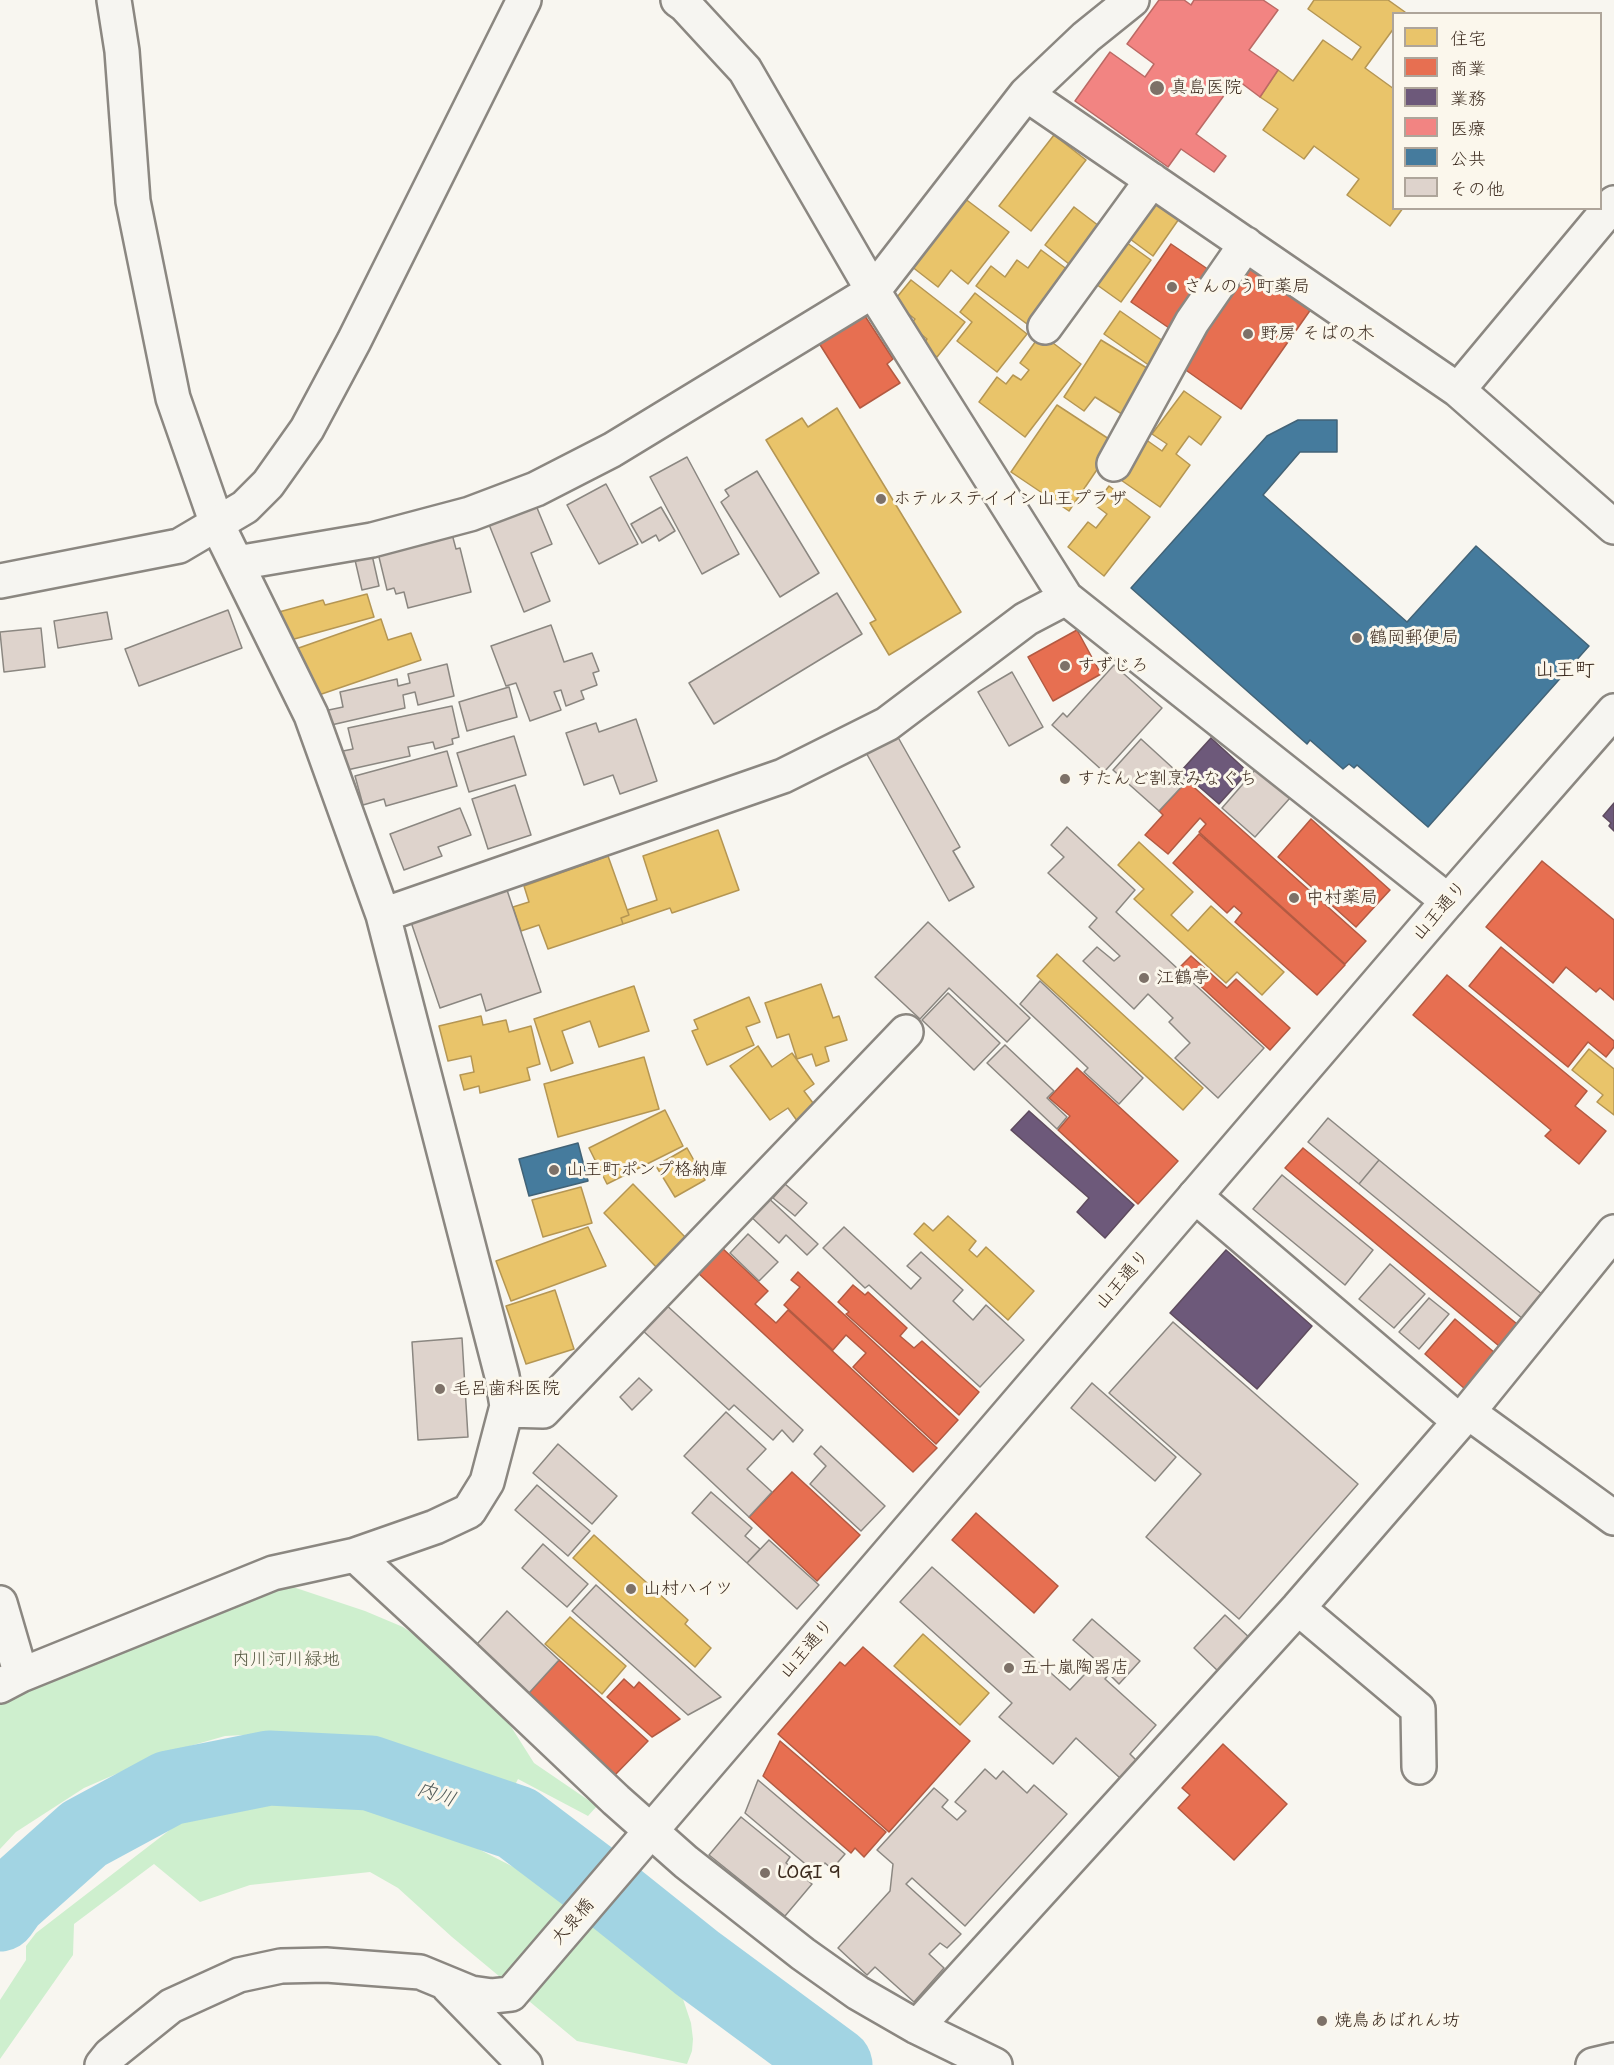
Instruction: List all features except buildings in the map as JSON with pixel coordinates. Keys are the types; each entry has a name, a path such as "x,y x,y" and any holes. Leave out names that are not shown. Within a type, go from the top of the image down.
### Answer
{"street":[{"path":"0,1603 10,1681 273,1573 355,1555 435,1527 468,1511 487,1482 506,1410 499,1364 383,915 311,715 217,524 173,398 133,201 122,51 114,0"},
{"path":"0,582 179,546 245,507 268,484 307,429 354,341 524,0"},
{"path":"678,0 745,70 873,291 1066,598 1448,901"},
{"path":"237,563 372,540 470,514 536,489 612,450 873,291 1026,94 1086,37 1132,0"},
{"path":"1026,94 1458,390 1614,527"},
{"path":"1045,327 1152,180"},
{"path":"1458,390 1614,203"},
{"path":"1114,464 1192,322 1246,244"},
{"path":"383,915 783,776 887,724 1026,619 1066,598"},
{"name":"山王通り","path":"642,1841 1448,901 1614,711"},
{"path":"506,1410 543,1411 906,1032"},
{"path":"1195,1196 1464,1416 1614,1518"},
{"path":"917,2027 1298,1608 1464,1416 1614,1232"},
{"path":"355,1555 642,1841 686,1862 803,1954 858,1993 917,2027 995,2065"},
{"path":"1298,1608 1418,1709 1419,1767"},
{"name":"大泉橋","path":"511,1994 642,1841"},
{"path":"102,2065 110,2055 171,2006 239,1976 281,1966 326,1965 420,1972 471,1993 492,1996 511,1994 508,2023 523,2063"},
{"path":"442,1981 523,2063"},
{"path":"1593,2065 1614,2060"}],"green space":[{"name":"内川河川緑地","path":"277,1585 293,1587 365,1611 403,1627 422,1640 510,1725 534,1763 597,1806 588,1816 518,1779 514,1787 413,1750 342,1736 282,1733 225,1736 162,1754 84,1788 16,1832 0,1849 0,1695"},
{"path":"275,1803 336,1804 397,1815 455,1837 533,1877 678,1984 691,2023 693,2039 692,2051 687,2064 577,2041 452,1937 398,1888 370,1872 250,1885 200,1902 154,1864 74,1924 73,1955 0,2059 0,2000 26,1960 26,1946 36,1933 184,1819 226,1807"}],"waterway":[{"name":"内川","path":"0,1914 10,1900 84,1834 169,1788 269,1768 370,1773 517,1823 697,1963 835,2065"}],"place":[{"name":"真島医院","path":"1157,88"},
{"name":"さんのう町薬局","path":"1172,287"},
{"name":"野房 そばの木","path":"1248,334"},
{"name":"ホテルステイイン山王プラザ","path":"881,499"},
{"name":"鶴岡郵便局","path":"1357,638"},
{"name":"すずじろ","path":"1065,666"},
{"name":"すたんど割烹みなぐち","path":"1065,779"},
{"name":"中村薬局","path":"1294,898"},
{"name":"江鶴亭","path":"1144,978"},
{"name":"山王町ポンプ格納庫","path":"554,1170"},
{"name":"毛呂歯科医院","path":"440,1389"},
{"name":"山村ハイツ","path":"631,1589"},
{"name":"五十嵐陶器店","path":"1009,1668"},
{"name":"LOGI 9","path":"765,1873"},
{"name":"焼鳥あばれん坊","path":"1322,2021"}],"district":[{"name":"山王町","path":"1565,671"}]}
